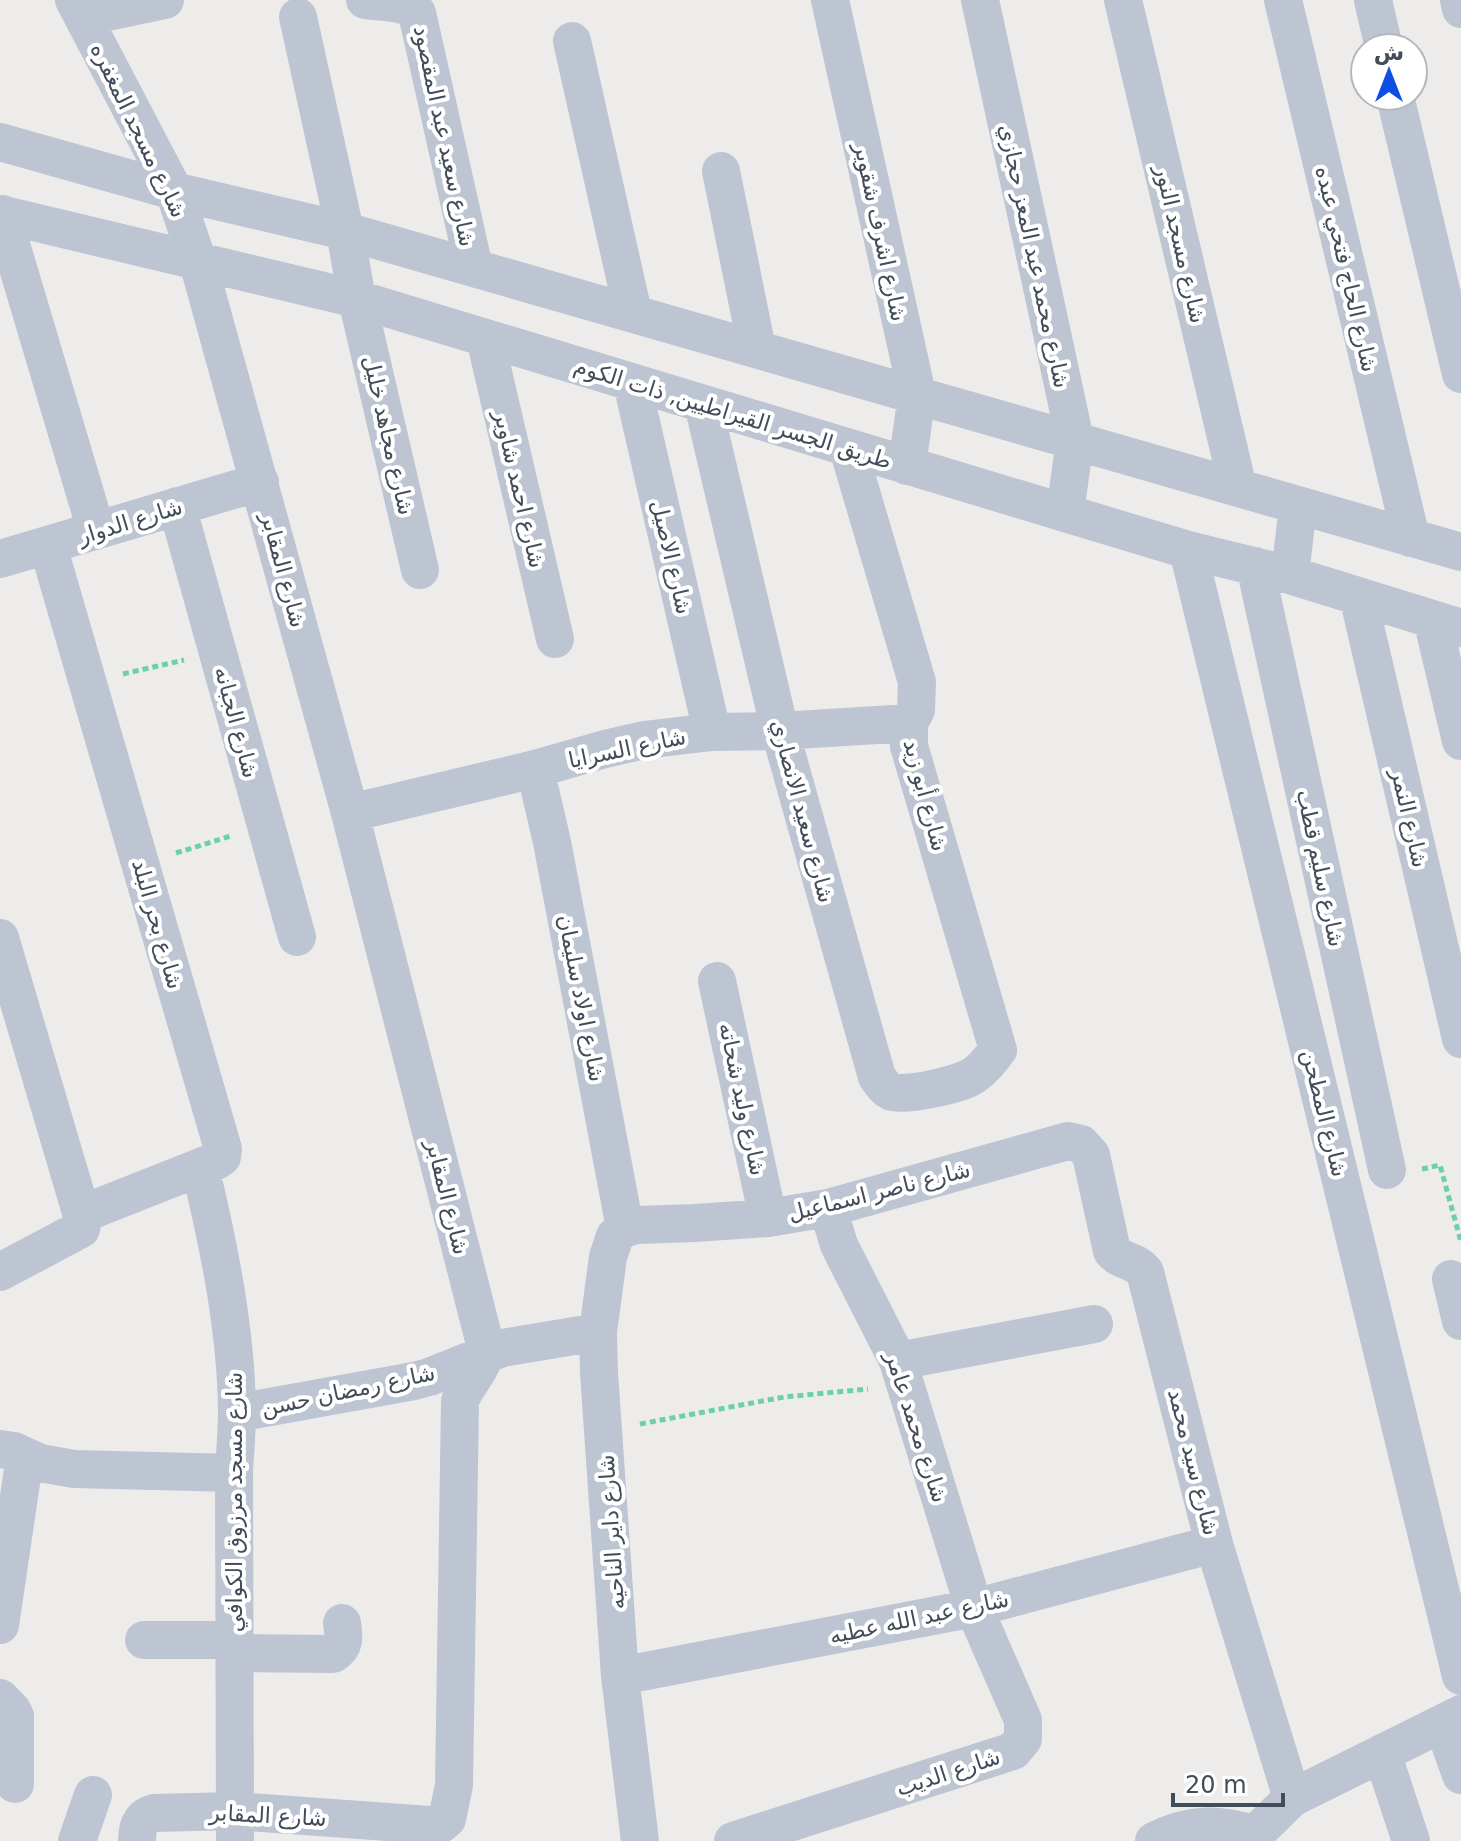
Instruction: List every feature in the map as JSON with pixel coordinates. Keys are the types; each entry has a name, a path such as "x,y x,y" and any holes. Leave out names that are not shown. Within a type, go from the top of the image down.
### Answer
{"street":[{"path":"79,9 165,0"},
{"name":"شارع سعيد عبد المقصود","path":"365,0 404,2 417,13 474,268"},
{"name":"شارع اشرف شقوير","path":"830,0 917,394 907,466"},
{"name":"شارع محمد عبد المعز حجازي","path":"980,0 1075,440 1065,513"},
{"name":"شارع مسجد النور","path":"1123,0 1238,488"},
{"name":"شارع الحاج فتحي عبده","path":"1283,0 1411,538"},
{"path":"1373,0 1380,32"},
{"path":"1459,0 1461,9"},
{"name":"شارع مسجد المغفره","path":"79,9 174,191 198,262"},
{"name":"شارع مجاهد خليل","path":"298,17 357,299 420,570"},
{"path":"572,41 633,313"},
{"path":"1399,112 1461,374"},
{"path":"0,142 174,191 345,231 1461,552"},
{"path":"721,171 757,349"},
{"path":"1,214 96,530"},
{"name":"طريق الجسر القيراطيين, ذات الكوم","path":"1,214 357,299 1188,550 1273,570 1447,623"},
{"name":"شارع المقابر","path":"137,1841 137,1826 146,1815 154,1813 235,1826 429,1825 441,1824 447,1819 454,1785 460,1401 464,1388 482,1365 485,1354 485,1344 350,813 198,262"},
{"name":"شارع احمد شاوير","path":"485,338 555,639"},
{"name":"شارع الاصيل","path":"632,383 712,732"},
{"name":"شارع سعيد الانصاري","path":"703,404 780,731 877,1077 883,1086 901,1095 960,1083 982,1069 998,1050"},
{"name":"شارع أبو زيد","path":"848,448 917,682 916,710 909,723 909,746 998,1050"},
{"name":"شارع الدوار","path":"0,559 260,482"},
{"name":"شارع الجبانه","path":"177,506 297,937"},
{"name":"شارع سليم قطب","path":"1298,506 1273,570 1387,1170"},
{"name":"شارع بحر البلد","path":"48,546 223,1149 220,1159 82,1214"},
{"name":"شارع المطحن","path":"1188,550 1461,1676"},
{"name":"شارع النمر","path":"1358,596 1461,1039"},
{"path":"1447,623 1461,741"},
{"name":"شارع السرايا","path":"350,813 644,740 712,732 909,723"},
{"name":"شارع اولاد سليمان","path":"535,769 552,842 625,1228"},
{"path":"0,938 83,1219 81,1229 0,1272"},
{"name":"شارع وليد شحاته","path":"717,981 768,1218"},
{"name":"شارع ناصر اسماعيل","path":"625,1228 768,1218 828,1208 1068,1141 1081,1144"},
{"name":"شارع سيد محمد","path":"1081,1144 1091,1155 1112,1251 1118,1258 1140,1265 1145,1272 1214,1544 1292,1798"},
{"name":"شارع مسجد مرزوق الكوافي","path":"200,1167 217,1240 228,1312 237,1413 234,1473 235,1826"},
{"name":"شارع محمد عامر","path":"828,1208 839,1245 902,1373 974,1608"},
{"name":"شارع داير الناحيه","path":"625,1228 615,1236 610,1246 598,1332 599,1373 620,1676 640,1841"},
{"path":"1451,1279 1461,1321"},
{"path":"902,1373 1094,1324"},
{"name":"شارع رمضان حسن","path":"237,1413 414,1381 502,1348 598,1332"},
{"path":"0,1625 13,1453 40,1463 74,1469 234,1473"},
{"name":"شارع عبد الله عطيه","path":"620,1676 974,1608 1214,1544"},
{"name":"شارع الديب","path":"733,1841 1013,1751 1023,1739 1023,1720 974,1608"},
{"path":"144,1640 333,1654 343,1643 342,1623"},
{"path":"0,1698 15,1716 15,1784"},
{"path":"1154,1841 1190,1827 1213,1825 1232,1827 1251,1838 1292,1798 1452,1719 1461,1775"},
{"path":"1382,1753 1411,1841"},
{"path":"77,1841 93,1795"}],"path":[{"path":"87,682 218,652"},
{"path":"140,864 266,826"},
{"path":"1387,1170 1393,1174 1440,1165 1461,1242"},
{"path":"604,1431 902,1373"}]}
